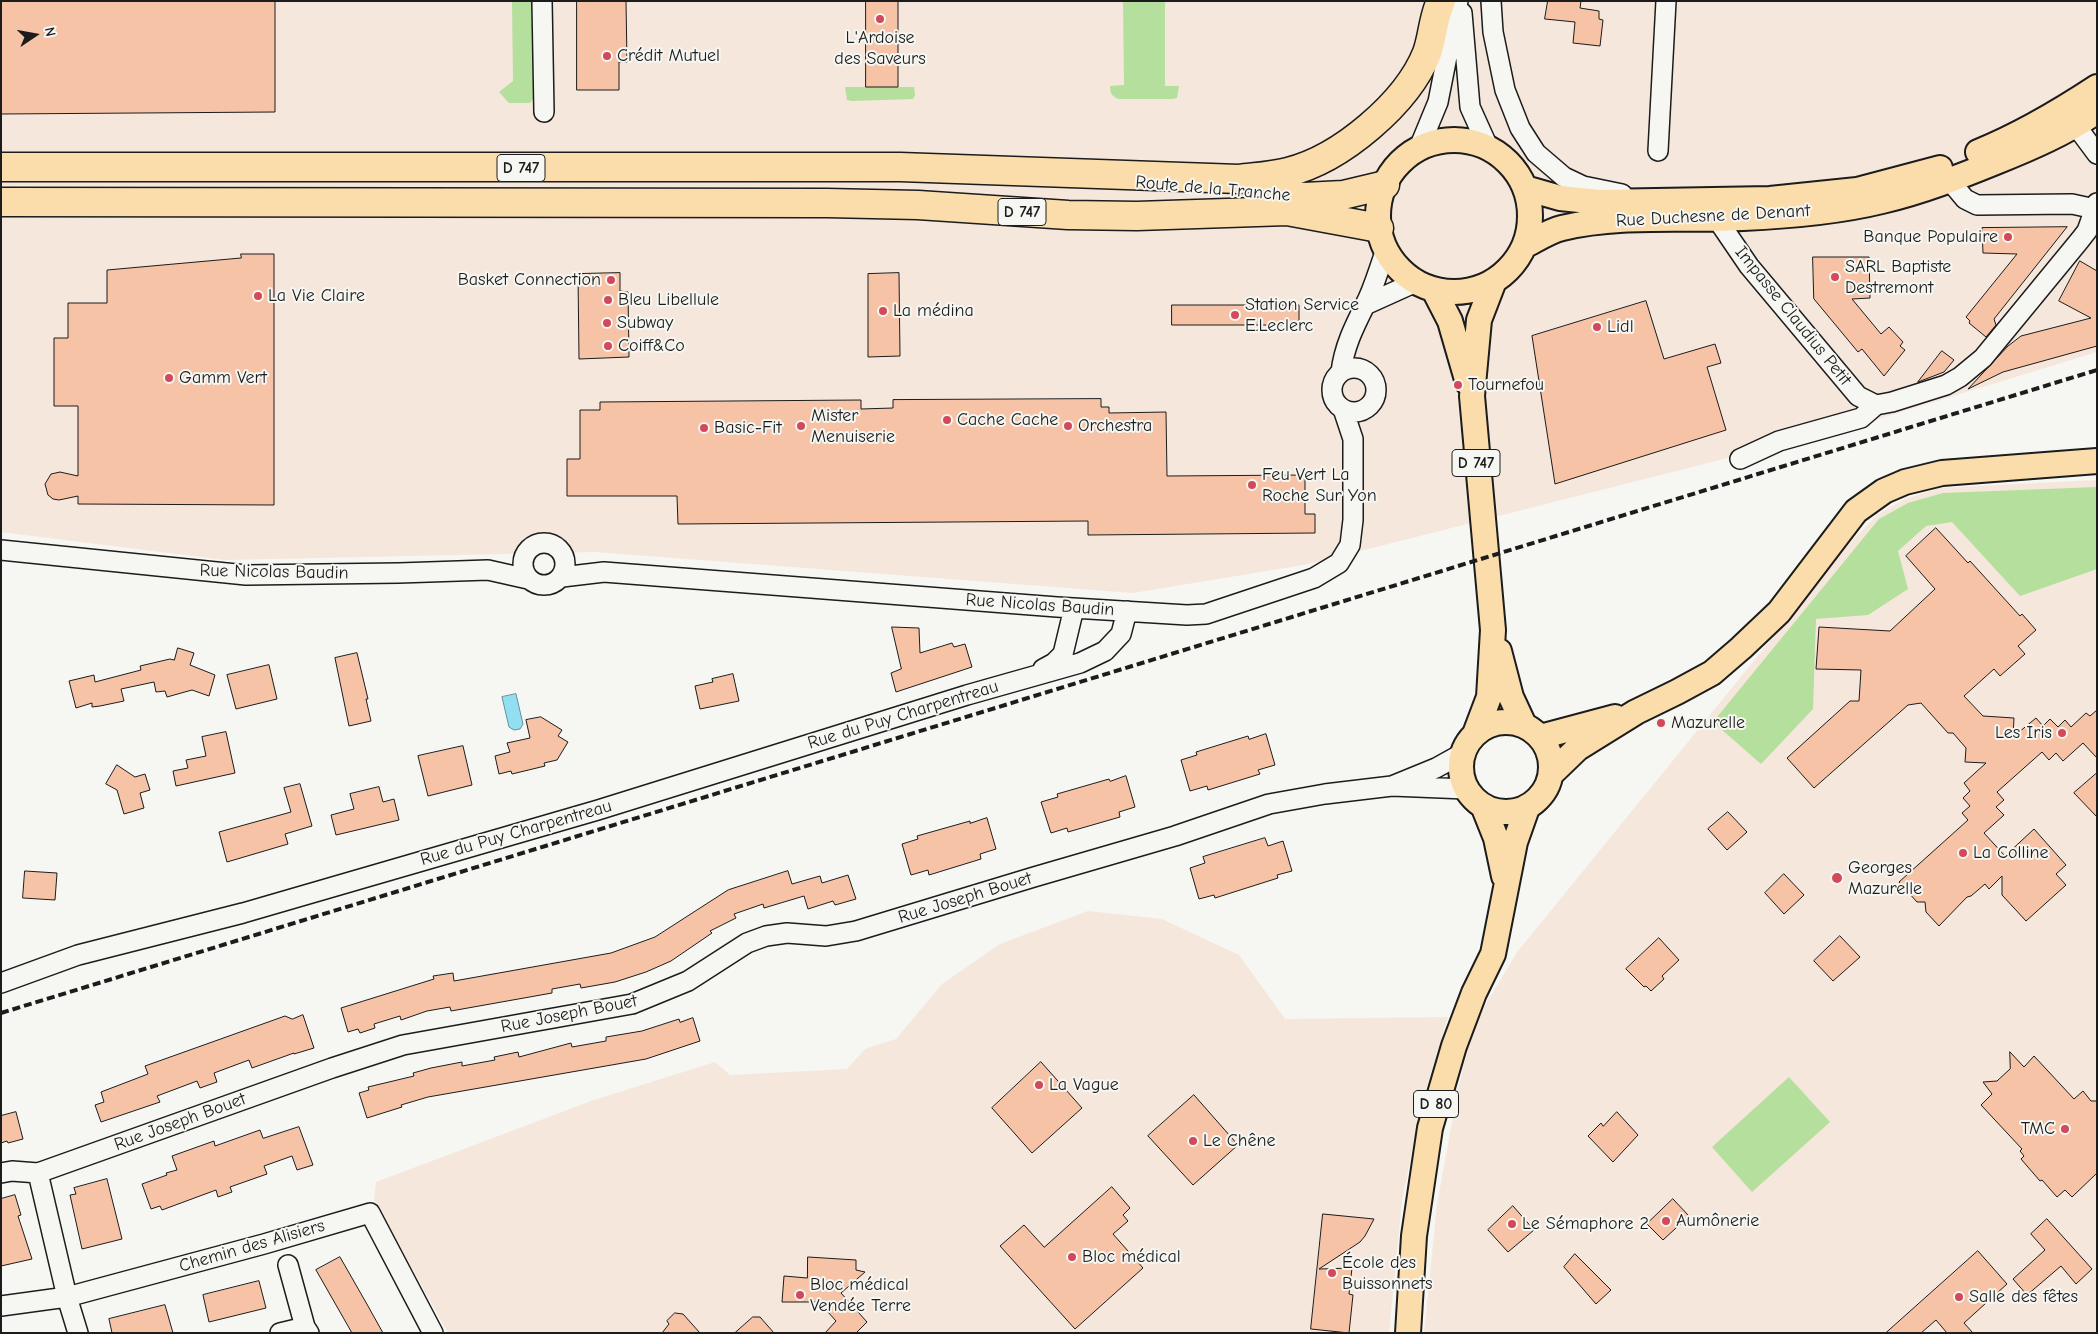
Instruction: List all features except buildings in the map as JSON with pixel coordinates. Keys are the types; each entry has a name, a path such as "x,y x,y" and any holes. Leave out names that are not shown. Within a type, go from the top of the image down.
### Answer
{"highway":[{"path":"1041,173 1239,179 1289,172 1322,158 1344,147 1364,132 1388,109 1406,86 1427,52 1441,1"},
{"name":"D 747","path":"1,167 900,167 1041,173"},
{"name":"Route de la Tranche","path":"1041,173 1305,197 1343,195 1384,185"},
{"name":"Route de la Tranche","path":"1,202 702,202 918,205 1068,215 1137,216 1286,211 1382,239"}],"main road":[{"name":"Rue Duchesne de Denant","path":"1524,246 1560,228 1600,222 1717,219 1826,210 1872,203 1950,181 2024,150 2070,117 2097,87"},
{"name":"Rue Duchesne de Denant","path":"1525,188 1560,198 1598,202 1770,199 1857,190 1943,167 2070,117 2097,111"},
{"path":"1442,140 1465,140 1488,147 1504,158 1516,171 1525,188 1530,207 1530,227 1524,246 1512,266 1494,281 1475,290 1455,292 1425,286 1398,268 1382,239 1379,206 1384,185 1399,163 1420,148 1442,140"},
{"name":"D 747","path":"1469,743 1489,697 1493,630 1476,458 1472,396 1479,320 1494,281"},
{"name":"D 747","path":"1425,286 1450,321 1472,396"},
{"path":"1551,774 1578,748 1636,712 1712,673 1779,612 1856,511 1884,491 1905,482 1942,473 2097,461"},
{"name":"D 747","path":"1493,630 1511,697 1532,731"},
{"path":"1532,731 1636,712"},
{"path":"1498,722 1511,722 1532,731 1548,748 1551,774 1547,788 1539,800 1527,808 1513,813 1484,808 1474,800 1466,789 1462,777 1461,765 1469,743 1486,726 1498,722"},
{"name":"D 80","path":"1484,808 1496,838 1506,885"},
{"name":"D 80","path":"1408,1333 1414,1236 1430,1128 1454,1046 1474,993 1493,954 1515,842 1527,808"}],"street":[{"path":"542,1 544,112"},
{"path":"1460,1 1470,107 1488,147"},
{"path":"1420,148 1438,102 1460,1"},
{"path":"1492,1 1493,32 1505,90 1520,128 1536,153 1564,177 1583,186 1606,192 1683,201"},
{"path":"1658,151 1666,1"},
{"path":"2070,117 2097,154"},
{"path":"1740,458 1779,441 1861,418 1876,405 1892,402 1946,384 1960,377 1983,358 2080,240 2094,212 2072,204 1977,205 1965,199 1950,181"},
{"name":"Impasse Claudius Petit","path":"1717,219 1749,266 1858,396 1876,405"},
{"path":"1341,372 1343,353 1365,305 1382,239"},
{"path":"1365,305 1425,286"},
{"path":"1352,331 1364,370 1374,380 1376,386 1374,400 1364,410 1357,412 1343,409 1337,404 1332,391 1335,378 1341,372 1352,368 1364,370"},
{"name":"Rue Nicolas Baudin","path":"1343,409 1353,439"},
{"name":"Rue Nicolas Baudin","path":"562,577 604,572 1074,608 1187,615 1206,614 1314,578 1339,563 1350,545 1353,439 1364,410"},
{"path":"544,542 559,548 565,556 566,568 562,577 550,586 538,585 528,579 522,566 525,553 533,545 544,542"},
{"name":"Rue Nicolas Baudin","path":"1,550 246,575 488,570 528,579"},
{"name":"Rue Nicolas Baudin","path":"488,570 525,553"},
{"name":"Rue Nicolas Baudin","path":"565,556 604,572"},
{"name":"Rue du Puy Charpentreau","path":"1029,676 1054,663 1063,654 1074,608"},
{"name":"Rue du Puy Charpentreau","path":"1,983 78,955 243,913 598,810 1029,676 1080,663 1105,651 1121,634 1127,611"},
{"name":"Rue Joseph Bouet","path":"1392,786 1436,768 1469,743"},
{"name":"Rue Joseph Bouet","path":"1,1173 12,1171 38,1173 332,1068 404,1046 632,1004 688,981 747,943 766,936 787,933 826,936 856,931 1175,836 1269,804 1325,794 1392,786 1466,789"},
{"path":"38,1173 67,1297 78,1333"},
{"name":"Chemin des Alisiers","path":"1,1306 67,1297 370,1213 433,1333"},
{"path":"280,1333 307,1330 288,1265"}],"shaded area":[{"path":"1,1 2097,1 2097,352 1862,424 1309,564 1133,593 595,552 225,560 1,532"},
{"name":"Georges Mazurelle","path":"2097,480 2097,1333 1424,1333 1437,1204 1458,1090 1471,1035 1485,1005 1518,951 1849,544 1878,514 1905,499 1940,488"},
{"path":"1088,911 1162,919 1239,955 1285,1019 1448,1017 1422,1102 1402,1201 1389,1333 448,1333 374,1200 376,1182 594,1100 715,1062 730,1075 847,1069 865,1049 896,1039 942,984 1000,944"}],"green space":[{"path":"512,1 536,1 536,95 530,103 509,103 499,92 513,81"},
{"path":"1123,1 1165,1 1165,86 1179,86 1177,98 1119,99 1110,91 1110,86 1124,85"},
{"path":"845,87 914,87 915,95 913,99 852,101 847,100"},
{"path":"2097,487 2097,569 2020,596 1952,522 1926,526 1898,551 1908,589 1868,615 1816,619 1813,709 1761,764 1713,722 1879,519 1908,503 1943,493"},
{"path":"1789,1077 1830,1122 1752,1192 1712,1147"}],"water":[{"path":"516,694 523,724 520,729 514,730 509,727 502,697"}],"railway":[{"path":"1,1013 2097,370"}],"place":[{"name":"L'Ardoise des Saveurs","path":"880,19"},
{"name":"Crédit Mutuel","path":"607,56"},
{"name":"Banque Populaire","path":"2008,237"},
{"name":"SARL Baptiste Destremont","path":"1835,277"},
{"name":"Basket Connection","path":"611,280"},
{"name":"La Vie Claire","path":"258,296"},
{"name":"Bleu Libellule","path":"608,300"},
{"name":"La médina","path":"883,311"},
{"name":"Station Service E.Leclerc","path":"1235,315"},
{"name":"Subway","path":"607,323"},
{"name":"Lidl","path":"1597,327"},
{"name":"Coiff&Co","path":"608,346"},
{"name":"Gamm Vert","path":"169,378"},
{"name":"Tournefou","path":"1458,385"},
{"name":"Cache Cache","path":"947,420"},
{"name":"Mister Menuiserie","path":"801,426"},
{"name":"Orchestra","path":"1068,426"},
{"name":"Basic-Fit","path":"704,428"},
{"name":"Feu Vert La Roche Sur Yon","path":"1252,485"},
{"name":"Mazurelle","path":"1661,723"},
{"name":"Les Iris","path":"2062,733"},
{"name":"La Colline","path":"1963,853"},
{"name":"Georges Mazurelle","path":"1837,878"},
{"name":"La Vague","path":"1039,1085"},
{"name":"TMC","path":"2065,1129"},
{"name":"Le Chêne","path":"1193,1141"},
{"name":"Aumônerie","path":"1666,1221"},
{"name":"Le Sémaphore 2","path":"1512,1224"},
{"name":"Bloc médical","path":"1072,1257"},
{"name":"École des Buissonnets","path":"1332,1273"},
{"name":"Bloc médical Vendée Terre","path":"800,1295"},
{"name":"Salle des fêtes","path":"1959,1297"}]}
